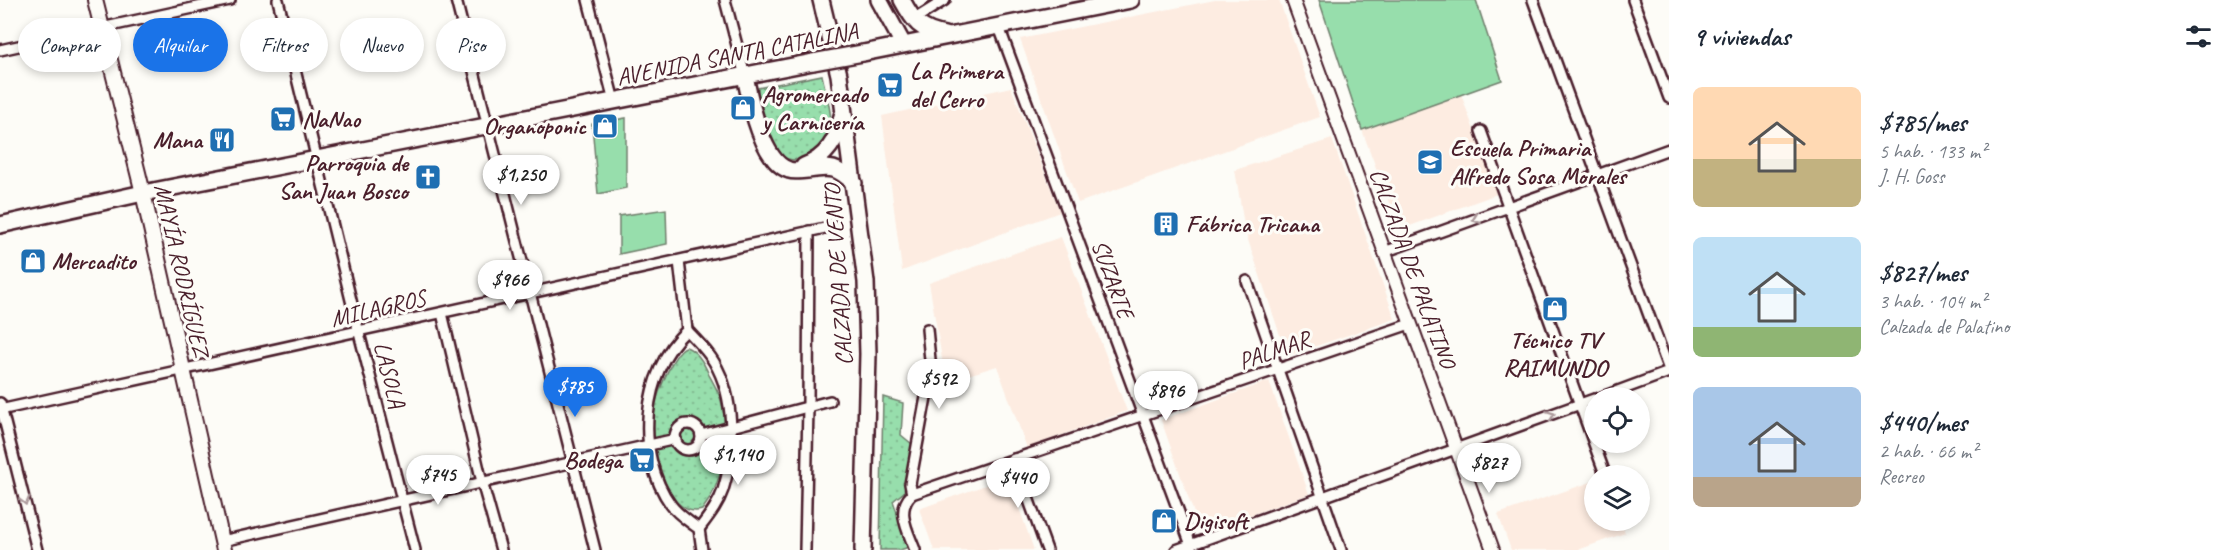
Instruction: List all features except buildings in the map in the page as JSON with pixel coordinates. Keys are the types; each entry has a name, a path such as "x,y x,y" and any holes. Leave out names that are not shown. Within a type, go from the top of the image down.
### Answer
{"main road":[{"name":"MAYÍA RODRÍGUEZ","path":"95,0 99,18"},
{"name":"CALZADA DE VENTO","path":"821,0 839,75 866,282 868,354 863,550"},
{"path":"879,0 903,44 910,37 913,21"},
{"path":"902,0 913,21 928,32 950,36"},
{"name":"AVENIDA SANTA CATALINA","path":"0,225 318,159 1131,0"},
{"name":"MAYÍA RODRÍGUEZ","path":"113,72 143,194 223,545"},
{"path":"745,76 763,142 780,165 791,171 832,168 842,172 854,183"},
{"path":"771,155 795,167 801,167 820,158 835,140 843,108"}],"street":[{"path":"121,25 230,0"},
{"name":"LASOLA","path":"278,0 359,333 415,550"},
{"path":"456,0 595,550"},
{"path":"588,0 614,101"},
{"path":"725,0 745,76"},
{"path":"913,21 945,0"},
{"name":"CALZADA DE PALATINO","path":"1293,0 1493,550"},
{"path":"1533,0 1669,371 1626,387"},
{"path":"1633,0 1669,98"},
{"name":"SUZARTE","path":"999,27 1191,545"},
{"path":"0,50 18,46"},
{"path":"1481,131 1602,465"},
{"path":"1384,252 1669,150"},
{"name":"MILAGROS","path":"1,408 182,372 834,226"},
{"path":"805,550 808,231"},
{"path":"679,261 687,330 714,362 720,375 725,390 730,428 730,457 723,490 714,509 699,529"},
{"path":"1247,281 1341,550"},
{"path":"442,313 482,482 501,550"},
{"name":"PALMAR","path":"912,494 1410,324"},
{"path":"915,550 902,513 905,501 912,494 910,484 931,370 927,329"},
{"path":"687,330 678,338 669,352 656,380 647,422 652,462 662,490 676,511 699,529 702,550"},
{"path":"701,435 830,401"},
{"path":"1176,550 1584,403"},
{"path":"1,408 37,550"},
{"path":"685,425 693,425 701,435 699,444 689,450 681,448 676,439 678,429 685,425"},
{"path":"223,545 482,482 676,439"},
{"path":"1014,459 1047,550"}],"shaded area":[{"path":"1215,0 1279,0 1320,117 1078,203 1020,39"},
{"path":"1011,87 1060,212 902,271 882,116"},
{"name":"Escuela Primaria Alfredo Sosa Morales","path":"1461,94 1497,194 1399,230 1362,130"},
{"path":"1332,139 1395,319 1287,356 1245,231 1235,170"},
{"path":"1061,237 1127,411 1027,448 997,366 946,382 929,283"},
{"path":"1269,381 1309,494 1201,533 1161,420"},
{"path":"1008,477 1034,550 934,550 919,509"},
{"path":"1584,484 1584,531 1624,531 1625,533 1578,550 1511,550 1498,514"}],"green space":[{"path":"1319,0 1476,0 1502,80 1362,130"},
{"path":"822,75 831,120 825,142 820,149 806,158 798,160 781,156 767,135 759,104 758,88"},
{"path":"626,118 626,188 598,194 592,124"},
{"path":"666,209 667,244 619,254 619,216"},
{"path":"686,347 697,355 705,367 720,397 724,417 725,446 720,473 716,487 702,510 689,510 678,503 670,492 658,460 653,428 654,409 660,389 676,357"},
{"path":"883,397 903,403 901,435 912,444 904,492 893,501 909,547 900,550 880,550"}],"place":[{"name":"La Primera del Cerro","path":"890,85"},
{"name":"Agromercado y Carnicería","path":"743,108"},
{"name":"NaNao","path":"283,119"},
{"name":"Organoponic","path":"605,126"},
{"name":"Mana","path":"222,140"},
{"name":"Escuela Primaria Alfredo Sosa Morales","path":"1430,162"},
{"name":"Parroquia de San Juan Bosco","path":"428,177"},
{"name":"Fábrica Tricana","path":"1166,224"},
{"name":"Mercadito","path":"33,261"},
{"name":"Técnico TV RAIMUNDO","path":"1555,309"},
{"name":"Bodega","path":"642,460"},
{"name":"Digisoft","path":"1164,521"}]}
